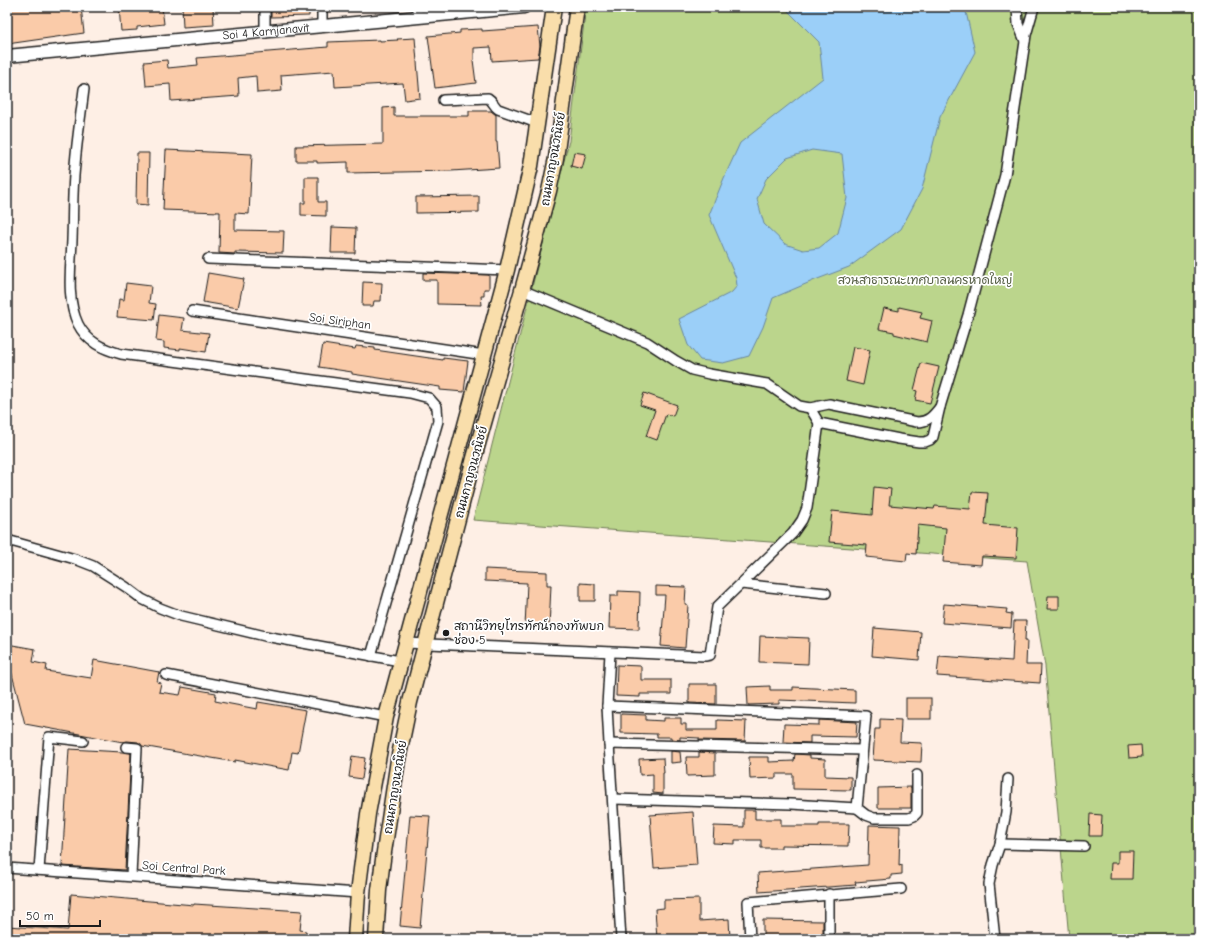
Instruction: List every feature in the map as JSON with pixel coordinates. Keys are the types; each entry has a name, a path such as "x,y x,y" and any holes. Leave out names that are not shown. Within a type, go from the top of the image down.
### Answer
{"main road":[{"name":"ถนนกาญจนวณิชย์","path":"355,939 358,892 369,806 386,717 400,661 508,270 531,166 554,7"},
{"name":"ถนนกาญจนวณิชย์","path":"376,939 380,882 398,760 410,702 424,643 474,458 541,224 556,158 577,7"}],"street":[{"path":"265,7 265,33"},
{"path":"322,7 322,26"},
{"name":"Soi 4 Karnjanavit","path":"7,56 265,33 417,12 524,7"},
{"path":"1016,7 1018,24 1026,43"},
{"path":"819,423 899,439 925,442 932,439 940,407 968,315 1005,175 1026,35 1034,7"},
{"path":"84,89 74,166 71,295 75,317 90,340 106,350 121,354 410,394 428,398 437,407 438,421 371,656"},
{"path":"443,100 488,98 492,100 498,109 537,123"},
{"path":"208,259 508,270"},
{"path":"522,290 647,342 680,364 692,370 705,374 766,384 799,406 810,408 830,404 903,420 923,422 929,419 940,407"},
{"name":"Soi Siriphan","path":"192,311 484,355"},
{"path":"406,642 610,653 709,656 711,652 717,607 793,533 802,520 807,508 819,423 810,408"},
{"path":"7,540 75,559 93,566 110,576 142,599 181,616 265,636 400,661"},
{"path":"740,584 826,593"},
{"path":"610,653 607,706 621,939"},
{"path":"166,675 386,717"},
{"path":"607,706 866,716 857,808"},
{"path":"39,870 49,737 83,741"},
{"path":"609,744 862,750"},
{"path":"126,748 137,748 132,876"},
{"path":"613,799 791,804 857,808 866,815 874,818 909,818 917,813 917,775"},
{"path":"995,939 989,884 1000,844 1006,812 1008,780"},
{"path":"1000,844 1084,846"},
{"name":"Soi Central Park","path":"7,868 358,892"},
{"path":"750,939 748,902 901,889"},
{"path":"829,894 829,939"}],"green space":[{"name":"สวนสาธารณะเทศบาลนครหาดใหญ่","path":"586,7 1199,7 1199,939 1069,939 1045,666 1027,561 473,520 569,141"}],"water":[{"path":"784,7 969,7 966,12 975,52 940,117 922,189 901,229 849,267 773,298 763,327 749,356 723,363 700,360 688,345 679,319 732,292 737,286 736,278 709,215 740,143 823,78 819,42","holes":["812,150 842,154 847,198 838,233 819,248 803,250 785,244 764,224 757,199 766,179 787,158"]}],"building":[{"path":"7,7 81,7 84,33 7,44"},
{"path":"119,7 162,7 164,24 137,27 137,30 121,31"},
{"path":"182,7 213,7 214,25 183,27"},
{"path":"271,7 309,7 309,16 271,17"},
{"path":"538,27 540,46 538,58 492,61 491,47 474,48 473,60 476,83 435,88 428,36 460,33 460,30 482,29 482,31"},
{"path":"415,38 420,98 405,100 403,83 335,87 334,71 281,75 282,91 257,93 256,76 238,78 239,96 171,101 170,84 146,86 144,62 167,60 168,68 198,65 197,58 328,47 328,42 380,41"},
{"path":"394,107 394,116 469,116 469,111 491,111 496,115 496,142 499,168 451,171 348,173 348,162 317,163 317,161 296,161 296,146 383,144 383,108"},
{"path":"166,150 252,154 249,214 235,213 235,230 284,231 283,253 219,253 220,212 163,210"},
{"path":"574,152 586,154 582,169 571,166"},
{"path":"137,153 149,153 148,205 136,204"},
{"path":"305,177 318,177 318,202 326,202 326,216 301,215 301,203 305,203"},
{"path":"479,196 479,212 416,213 416,197"},
{"path":"332,227 356,228 355,253 331,253"},
{"path":"208,273 244,279 238,308 203,302"},
{"path":"423,273 489,275 489,289 484,289 484,296 481,296 482,305 437,304 437,280 423,280"},
{"path":"363,282 382,283 381,301 374,301 373,306 362,306"},
{"path":"126,283 151,286 149,303 156,304 154,320 117,317 119,299 124,300"},
{"path":"899,307 922,312 920,318 932,321 927,342 879,329 884,308 899,311"},
{"path":"159,315 184,318 182,330 209,333 206,352 180,348 180,350 164,348 164,342 156,341"},
{"path":"323,344 355,349 356,346 375,348 375,350 443,360 443,358 468,361 464,392 440,390 440,387 352,374 352,372 319,367"},
{"path":"853,347 870,350 863,385 846,381"},
{"path":"921,363 939,367 930,403 915,400 917,391 914,390"},
{"path":"644,393 677,405 673,416 666,414 657,440 646,436 655,410 640,405"},
{"path":"874,487 891,489 889,505 934,509 935,506 970,509 972,492 988,493 985,525 1018,528 1016,558 982,556 981,565 943,562 946,528 918,525 916,554 907,553 906,561 866,557 867,545 829,542 832,511 872,515"},
{"path":"485,569 547,572 547,585 551,585 549,628 525,627 527,583 485,581"},
{"path":"580,583 595,584 595,601 580,601"},
{"path":"656,586 686,587 685,604 688,605 685,648 661,646 665,595 656,595"},
{"path":"618,591 640,592 639,629 609,628 610,596 618,596"},
{"path":"1048,596 1059,596 1059,609 1047,609"},
{"path":"944,604 1007,609 1006,613 1012,614 1011,628 942,623"},
{"path":"1014,621 1026,621 1026,665 1041,665 1040,683 937,676 939,656 1012,661"},
{"path":"874,628 921,632 919,660 872,656"},
{"path":"760,636 809,638 808,664 759,662"},
{"path":"7,644 35,649 33,662 47,665 46,671 91,678 94,660 159,672 157,682 161,683 159,692 180,695 182,687 216,693 215,701 257,709 258,702 306,710 298,753 292,752 289,770 142,746 138,742 123,742 25,724 7,655"},
{"path":"617,665 641,666 641,680 671,680 671,694 640,694 640,697 616,696"},
{"path":"689,684 716,684 716,704 689,703"},
{"path":"770,686 770,690 793,690 793,687 855,690 855,703 779,700 779,704 748,705 747,687"},
{"path":"906,698 931,698 931,719 906,719"},
{"path":"621,714 646,715 646,720 664,721 664,718 681,718 681,724 686,724 686,730 717,730 717,720 746,721 745,741 699,740 699,738 680,737 680,740 671,739 671,737 657,737 657,734 621,733"},
{"path":"880,719 901,720 900,742 922,743 921,762 873,760 875,729 880,729"},
{"path":"819,720 857,722 856,737 810,736 810,743 783,742 784,724 819,725"},
{"path":"1141,745 1142,757 1129,758 1128,746"},
{"path":"69,749 131,753 125,870 62,866"},
{"path":"671,751 680,752 681,762 671,763"},
{"path":"699,752 715,753 715,775 687,776 686,757 699,757"},
{"path":"795,754 810,755 810,758 825,759 825,776 851,777 851,790 793,789 793,774 776,774 776,778 750,779 749,757 769,757 769,762 794,761"},
{"path":"352,756 365,758 362,779 349,777"},
{"path":"663,758 663,794 653,793 653,774 640,775 639,759"},
{"path":"911,787 911,808 878,808 878,788"},
{"path":"744,810 755,810 755,819 781,819 781,826 849,824 848,846 781,845 781,848 761,848 761,840 735,840 735,844 713,843 714,826 744,827"},
{"path":"693,812 697,865 654,868 650,815"},
{"path":"1090,814 1102,815 1101,836 1089,836"},
{"path":"410,815 430,816 420,928 400,926"},
{"path":"869,825 900,826 899,866 902,865 902,874 891,875 891,879 855,882 856,885 759,892 758,873 868,865"},
{"path":"1118,851 1133,851 1132,879 1110,879 1111,863 1118,863"},
{"path":"71,894 194,905 302,911 300,930 306,931 306,939 7,939 7,926 68,930"},
{"path":"699,899 699,921 729,919 730,939 657,939 655,909 664,908 664,900"},
{"path":"763,920 823,921 823,939 763,939"}],"place":[{"name":"สถานีวิทยุโทรทัศน์กองทัพบก ช่อง 5","path":"446,633"}]}
